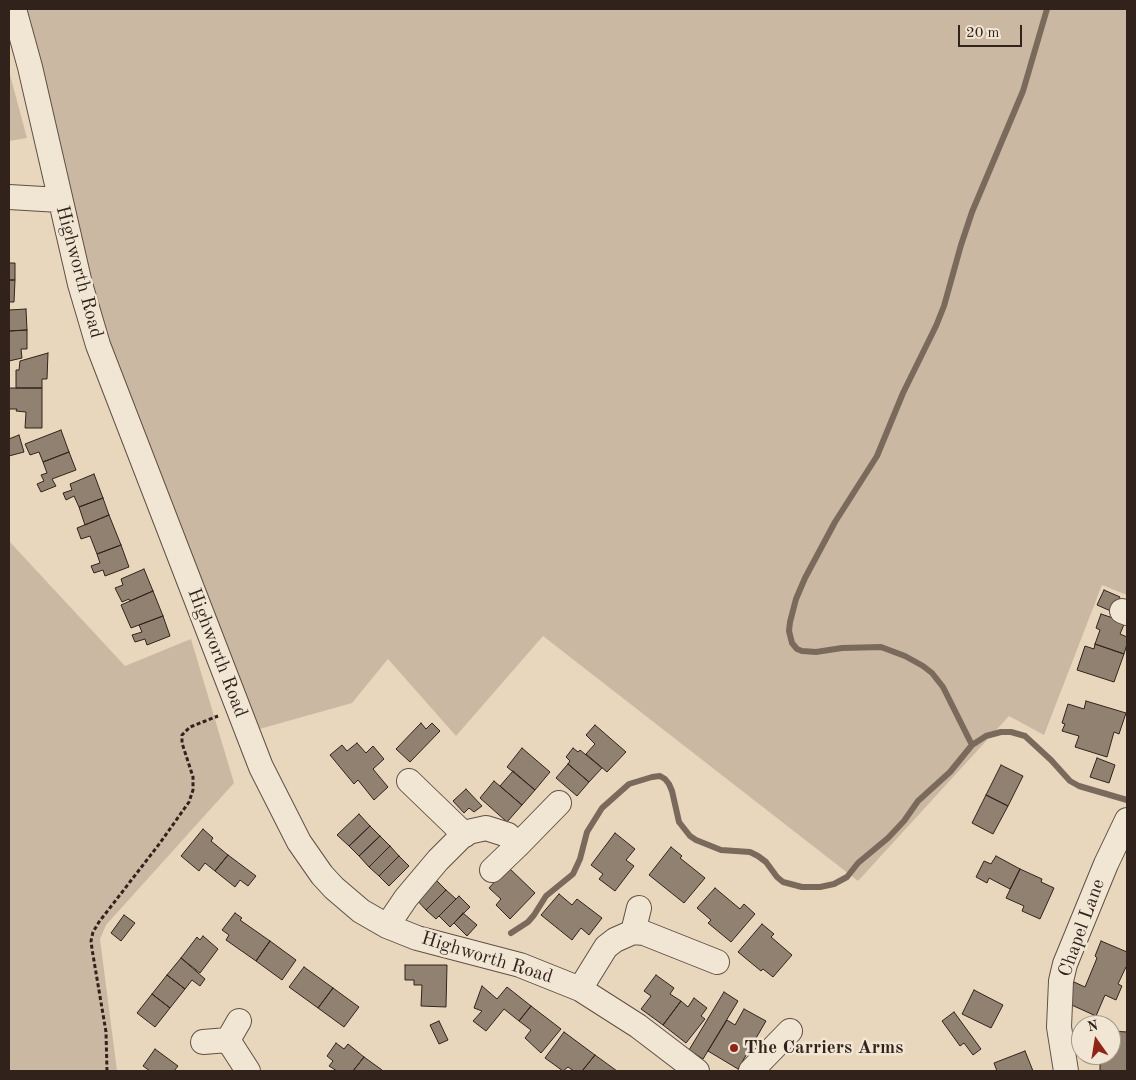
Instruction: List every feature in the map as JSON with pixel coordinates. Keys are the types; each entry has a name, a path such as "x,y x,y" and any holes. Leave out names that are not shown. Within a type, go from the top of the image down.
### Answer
{"street":[{"name":"Highworth Road","path":"14,22 34,84 60,200 98,345 273,794 312,862 328,882 346,899 387,926 426,940 520,965 580,989 638,1026 697,1071"},
{"path":"9,197 60,200"},
{"path":"409,781 465,835"},
{"path":"492,870 559,803"},
{"name":"Chapel Lane","path":"1066,1071 1059,1026 1061,981 1065,964 1089,903 1127,820"},
{"path":"387,926 406,898 438,860 465,835 486,828 508,835 518,845"},
{"path":"632,932 639,908"},
{"path":"580,989 606,947 615,940 632,932 644,933 717,962"},
{"path":"203,1042 233,1030 248,1071"},
{"path":"750,1071 790,1031"}],"path":[{"path":"107,1071 106,1032 92,949 94,932 104,915 189,802 193,790 193,777 182,743 182,735 190,727 238,708"}],"shaded area":[{"path":"27,9 1127,9 1127,595 1102,585 1044,735 1009,716 858,881 543,636 456,736 388,659 352,703 256,730 116,371 78,227"},
{"path":"9,71 27,138 9,141"},
{"path":"9,541 125,666 191,639 234,783 106,925 100,939 117,1071 9,1071"}],"building":[{"path":"9,263 15,263 15,280 9,280"},
{"path":"9,280 15,280 14,302 9,302"},
{"path":"26,309 27,330 9,331 9,310"},
{"path":"27,330 27,349 21,349 22,358 9,361 9,331"},
{"path":"48,353 47,379 42,379 42,388 16,388 16,370 19,370 20,361"},
{"path":"9,388 42,388 42,428 25,428 26,412 9,409"},
{"path":"61,430 69,452 43,462 39,452 30,455 25,444"},
{"path":"19,435 24,452 9,456 9,439"},
{"path":"69,452 76,470 52,479 56,486 41,492 37,484 44,481 41,475 47,473 43,462"},
{"path":"94,474 103,498 79,507 74,496 66,500 63,493 72,490 70,484"},
{"path":"103,498 109,515 85,525 79,507"},
{"path":"109,515 121,545 97,554 90,536 81,539 77,528"},
{"path":"121,545 129,567 105,576 103,570 94,573 91,566 100,563 97,554"},
{"path":"144,569 153,591 130,601 129,599 122,602 115,588 123,585 121,579"},
{"path":"1104,590 1120,597 1113,612 1097,605"},
{"path":"153,591 163,616 131,628 121,605"},
{"path":"1101,614 1125,622 1120,634 1127,637 1124,654 1095,644 1100,630 1096,628"},
{"path":"163,616 170,636 147,645 145,639 135,642 132,635 142,632 139,625"},
{"path":"1095,644 1124,654 1114,682 1077,670 1085,646 1094,649"},
{"path":"1086,701 1126,713 1119,734 1114,732 1107,757 1075,747 1079,736 1062,731 1065,724 1062,723 1068,704 1084,709"},
{"path":"421,723 426,729 432,723 440,731 410,762 396,749"},
{"path":"595,725 626,752 607,772 586,754 595,744 586,735"},
{"path":"357,743 366,753 373,746 384,759 373,769 388,787 374,800 358,780 354,784 330,755 342,745 347,751"},
{"path":"522,748 550,772 535,790 507,767"},
{"path":"573,748 578,752 580,750 602,768 589,782 568,764 570,761 566,757"},
{"path":"1097,758 1115,765 1109,783 1090,777"},
{"path":"568,764 589,782 577,796 556,778"},
{"path":"1001,765 1023,776 1008,806 986,795"},
{"path":"513,771 535,790 522,805 500,786"},
{"path":"494,781 522,805 507,822 480,798"},
{"path":"466,789 482,806 474,812 469,808 464,813 453,801"},
{"path":"986,795 1008,806 993,834 972,823"},
{"path":"359,814 370,826 349,846 337,835"},
{"path":"370,826 380,836 359,856 349,846"},
{"path":"203,829 213,838 211,841 228,855 215,871 205,863 199,871 181,856"},
{"path":"615,833 635,849 626,860 634,866 615,891 599,879 603,874 591,865"},
{"path":"380,836 390,846 369,867 359,856"},
{"path":"390,846 399,856 379,876 369,867"},
{"path":"671,847 682,856 680,858 705,878 684,903 649,875"},
{"path":"228,855 256,876 248,886 240,880 235,887 215,871"},
{"path":"399,856 409,866 389,886 379,876"},
{"path":"996,856 1020,869 1010,889 989,878 987,883 976,877 984,861 991,864"},
{"path":"508,867 535,893 510,919 496,905 501,899 489,888"},
{"path":"1020,869 1042,879 1041,882 1054,888 1040,919 1022,911 1024,906 1006,898"},
{"path":"435,879 446,890 426,910 416,899"},
{"path":"715,888 740,909 744,904 755,914 731,942 708,923 711,920 697,908"},
{"path":"446,890 456,899 436,919 426,910"},
{"path":"559,894 572,905 577,899 602,918 589,935 581,928 572,940 541,915"},
{"path":"459,896 470,907 450,927 439,916"},
{"path":"235,913 242,918 240,920 270,941 256,961 226,940 229,935 222,930"},
{"path":"463,913 477,925 467,936 454,923"},
{"path":"124,915 135,923 121,941 111,933"},
{"path":"762,924 774,934 771,937 792,955 773,977 763,969 761,971 738,952"},
{"path":"203,936 218,949 200,973 181,958 197,937 200,940"},
{"path":"270,941 296,960 282,980 256,961"},
{"path":"1101,941 1127,952 1127,967 1118,984 1122,986 1116,1000 1105,995 1096,1015 1065,1002 1074,982 1085,987 1097,958 1095,956"},
{"path":"181,958 205,979 200,986 192,980 185,989 167,975"},
{"path":"405,965 447,965 446,1007 421,1006 422,985 414,985 414,980 405,980"},
{"path":"304,967 333,988 318,1008 289,987"},
{"path":"167,975 185,989 170,1008 152,994"},
{"path":"656,975 674,988 670,994 681,1001 663,1025 641,1009 651,996 644,991"},
{"path":"482,986 497,999 507,987 531,1006 519,1021 504,1009 486,1031 473,1021 482,1011 474,1008"},
{"path":"333,988 359,1007 344,1027 318,1008"},
{"path":"974,990 1003,1005 991,1028 962,1014"},
{"path":"724,992 738,1001 703,1059 689,1050"},
{"path":"152,994 170,1008 155,1027 137,1013"},
{"path":"694,998 707,1008 701,1016 705,1019 686,1043 663,1025 681,1001 688,1007"},
{"path":"531,1006 561,1029 541,1053 525,1038 531,1030 519,1021"},
{"path":"744,1009 766,1021 738,1069 708,1051 727,1020 735,1025"},
{"path":"954,1012 981,1049 973,1055 964,1043 960,1046 942,1021"},
{"path":"439,1021 448,1040 439,1044 430,1025"},
{"path":"564,1032 595,1055 582,1071 574,1071 568,1067 563,1071 545,1058"},
{"path":"1121,1032 1127,1032 1127,1071 1100,1071 1100,1065 1121,1065"},
{"path":"336,1043 344,1049 348,1044 364,1057 353,1071 337,1071 329,1066 333,1061 327,1056"},
{"path":"155,1049 178,1066 174,1071 150,1071 143,1066"},
{"path":"1025,1051 1033,1071 997,1071 994,1063"},
{"path":"595,1055 617,1071 583,1070"},
{"path":"364,1057 382,1070 353,1071"}],"waterway":[{"path":"972,745 943,687 932,673 923,666 905,656 881,647 842,648 816,652 802,651 797,649 792,643 789,631 796,599 805,578 835,522 877,456 903,393 936,326 944,306 972,212 1023,91 1047,9"},
{"path":"511,933 528,922 546,896 573,874 580,859 587,832 602,808 629,784 652,777 660,776 669,784 679,822 690,836 721,850 750,852 766,862 783,882 802,887 820,887 834,884 847,877 858,863 888,838 904,821 918,801 950,772 972,745 986,736 1001,732 1011,732 1025,736 1070,781 1079,786 1127,800"}],"place":[{"name":"The Carriers Arms","path":"734,1048"}]}
